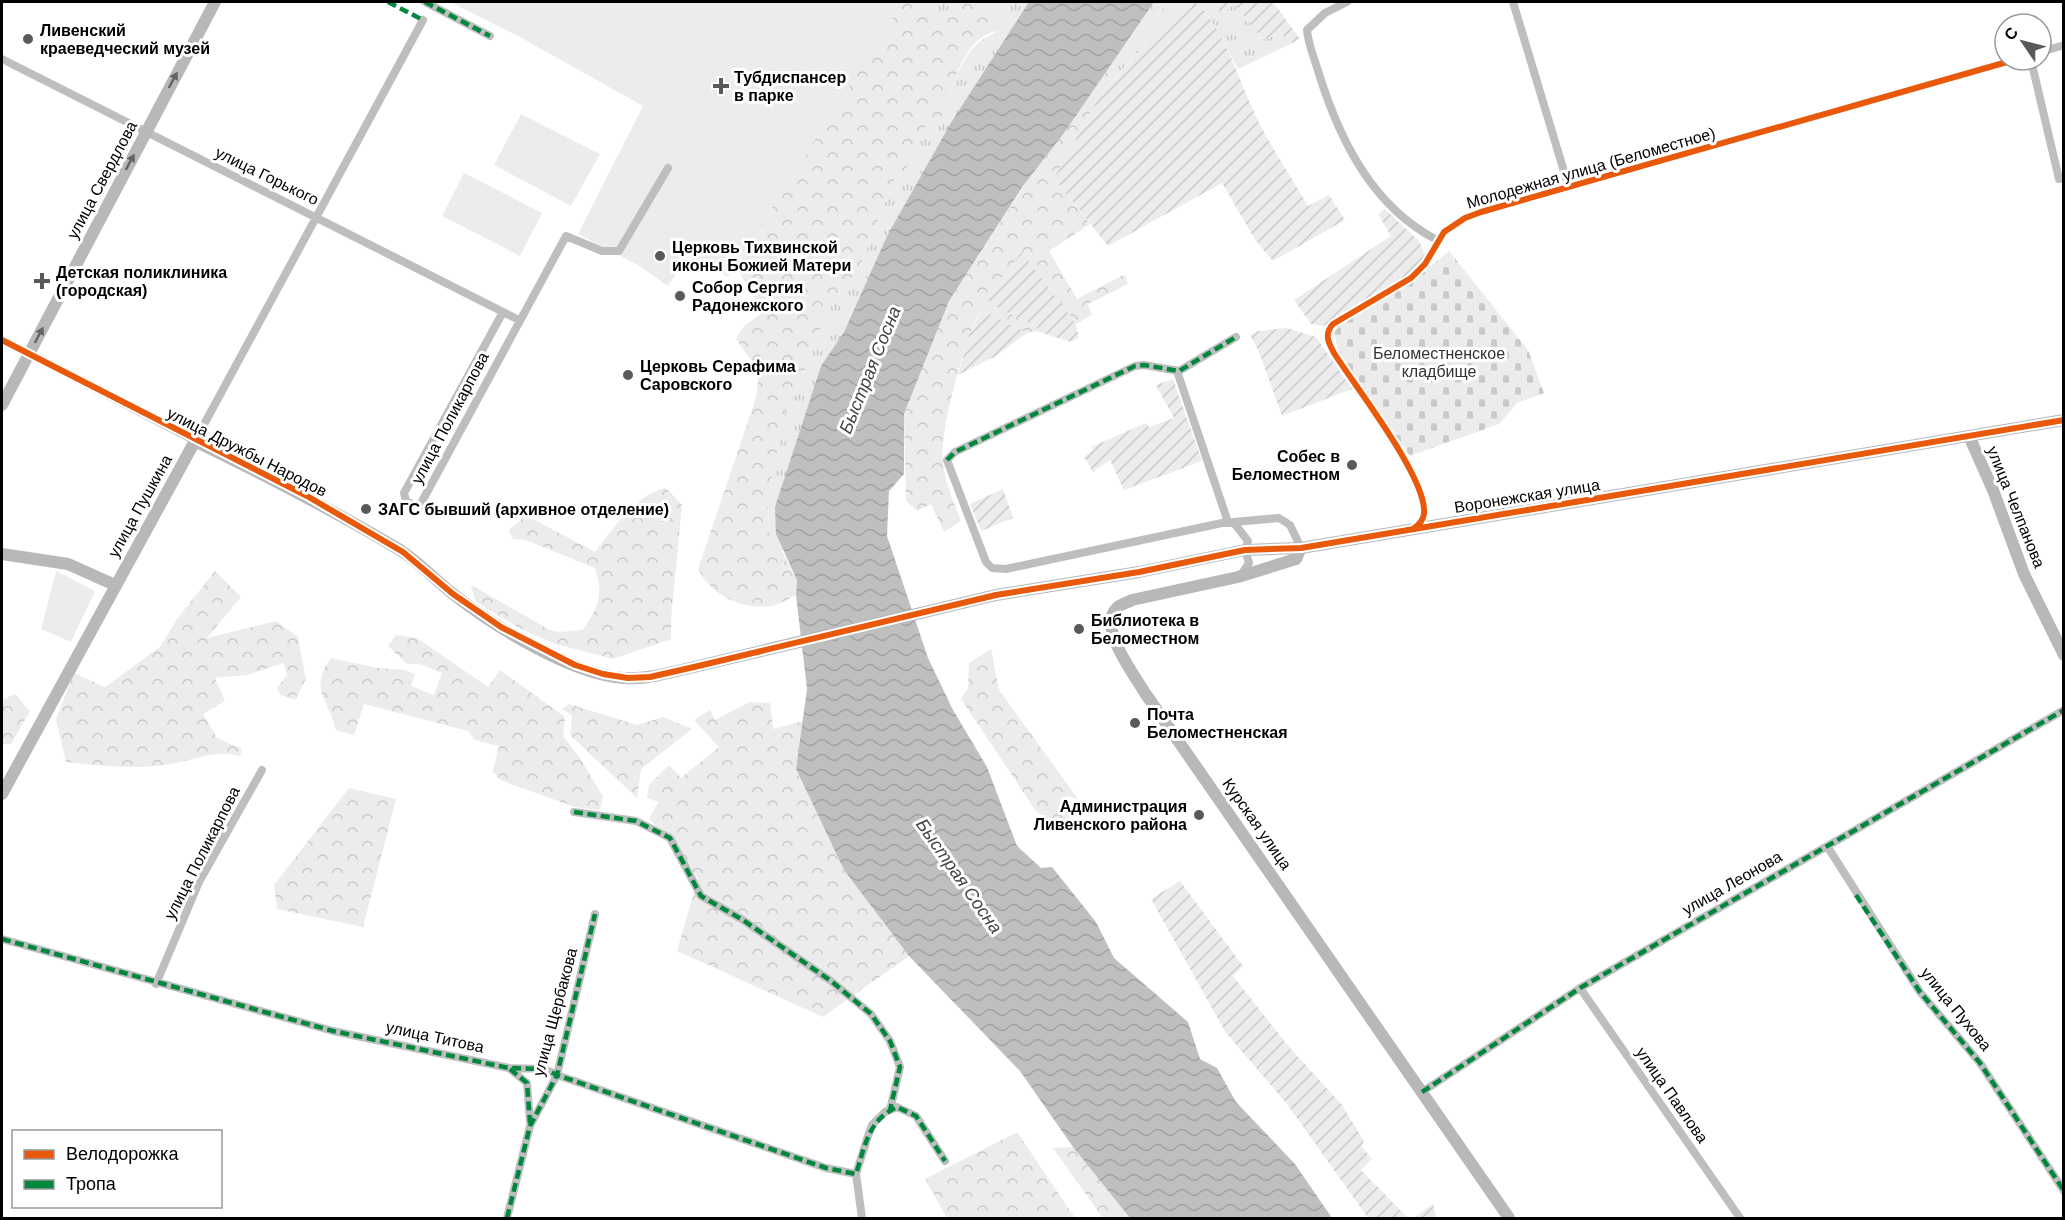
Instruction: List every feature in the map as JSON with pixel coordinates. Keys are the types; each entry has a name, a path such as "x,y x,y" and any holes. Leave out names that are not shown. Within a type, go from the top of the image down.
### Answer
{"street":[{"name":"улица Свердлова","path":"2,405 215,2"},
{"path":"425,2 490,36"},
{"path":"1347,2 1325,13 1307,30 1330,109 1343,139 1378,194 1412,225 1437,240"},
{"path":"1513,2 1569,188"},
{"name":"улица Пушкина","path":"2,794 423,20"},
{"name":"улица Горького","path":"2,59 519,320"},
{"name":"Молодежная улица (Беломестное)","path":"1414,528 1422,521 1424,510 1415,484 1398,448 1350,379 1327,339 1333,324 1418,272 1437,240 1450,227 1465,218 1993,66"},
{"path":"2034,72 2059,179"},
{"name":"улица Поликарпова","path":"503,312 404,493 406,501 419,507 566,236 607,252 619,251 668,168"},
{"path":"1236,337 1177,371 1144,365 1135,366 955,452 947,460 986,562 992,568 1006,569 1231,523 1283,519 1290,525 1301,548"},
{"path":"2,340 28,354"},
{"name":"улица Дружбы Народов","path":"28,354 307,496 395,548 453,594 501,627 593,672 628,678 650,677 996,595"},
{"path":"1177,371 1231,523 1248,538 1245,549 1249,563 1245,572 1238,577"},
{"name":"Воронежская улица","path":"996,595 1139,572 1245,549 1301,548 2064,420"},
{"name":"улица Челпанова","path":"1969,436 2024,574 2064,655"},
{"name":"Курская улица","path":"1301,548 1298,557 1290,563 1132,600 1119,606 1110,618 1110,632 1145,693 1509,1218"},
{"path":"2,554 61,562 115,585"},
{"name":"улица Леонова","path":"1422,1092 1580,988 2064,710"},
{"name":"улица Поликарпова","path":"156,984 199,882 262,770"},
{"path":"574,812 636,821 670,838 701,896 743,920 831,981 871,1014 890,1041 900,1067 890,1110"},
{"name":"улица Пухова","path":"1827,846 1920,992 1980,1063 2064,1191"},
{"name":"улица Щербакова","path":"507,1218 530,1126 557,1076 595,914"},
{"name":"улица Титова","path":"2,939 156,984 333,1031 509,1068 545,1069 557,1076 826,1168 856,1174"},
{"name":"улица Павлова","path":"1580,988 1740,1218"},
{"path":"509,1068 527,1083 530,1126"},
{"path":"862,1218 856,1174 872,1125 890,1110 897,1107 916,1116 945,1161"}],"green space":[{"path":"450,2 903,2 728,277 688,256 668,286 638,265 578,234 643,106 518,36"},
{"path":"891,2 921,2 922,14 953,16 965,2 979,2 997,12 1007,10 1007,19 997,30 973,45 961,63 944,115 928,123 915,145 918,157 895,178 860,266 832,305 813,343 806,367 785,411 768,498 769,539 779,558 797,580 796,595 773,606 759,607 738,603 718,593 703,578 698,569 756,398 759,371 736,339 744,326 765,311 749,291 738,268 754,228"},
{"path":"921,2 965,2 953,17 922,14"},
{"path":"979,2 1029,2 887,236 844,332 821,366 782,551 797,580 779,558 769,540 768,498 785,411 806,367 813,343 832,305 860,266 895,178 918,157 915,145 928,123 944,115 956,78 967,56 984,38 996,32 997,12"},
{"path":"1154,2 1169,2 1144,29 1137,27"},
{"path":"1169,2 1211,2 1217,9 1235,3 1262,39 1283,34 1290,44 1238,69 1208,15 1152,37 1120,72 1111,64 1137,27 1144,29"},
{"path":"1211,2 1273,2 1300,39 1290,44 1282,34 1262,39 1235,4 1222,14"},
{"path":"1194,3 1199,4 1216,29 1259,122 1308,206 1329,195 1345,220 1273,261 1256,241 1222,183 1108,246 1054,178 1101,94 1152,37"},
{"path":"1111,64 1120,72 1101,94 1054,178 1090,224 1049,251 1077,299 1125,274 1128,284 1088,304 1092,315 1076,324 1022,252 1010,268 992,305 1037,327 1036,331 1027,333 988,313 978,315 972,328 954,388 943,449 946,478 961,521 944,532 931,504 917,511 906,501 904,414 949,301 1024,186"},
{"path":"521,114 600,154 571,206 494,165"},
{"path":"464,173 542,213 520,256 442,216"},
{"path":"1385,209 1419,241 1425,254 1418,265 1394,285 1324,326 1311,324 1294,300 1391,236 1378,214"},
{"name":"Беломестненское кладбище","path":"1449,251 1528,350 1544,393 1517,403 1499,424 1410,456 1339,353 1334,333 1340,324 1414,280"},
{"path":"1022,252 1076,324 1079,338 1071,342 1036,331 1037,327 992,305 986,296"},
{"path":"988,313 1027,333 994,357 958,375 969,335 979,315"},
{"path":"1287,328 1316,337 1352,389 1282,416 1259,352 1250,335 1258,331"},
{"path":"1173,379 1202,461 1124,490 1110,460 1093,472 1084,457 1093,450 1091,447 1146,423 1149,427 1174,418 1156,385"},
{"path":"666,488 682,505 671,639 613,659 556,644 521,629 476,602 471,587 473,586 550,630 559,632 583,630 598,600 599,586 595,568 526,540 513,539 509,530 523,518 535,520 595,552 617,523 635,505 645,497"},
{"path":"1003,489 1013,518 981,531 970,504"},
{"path":"56,571 95,591 71,642 41,629"},
{"path":"215,571 241,597 207,638 276,621 298,637 306,679 295,700 281,695 277,688 287,675 284,663 247,675 215,678 225,701 203,714 217,738 242,749 240,756 211,755 139,767 66,762 56,719 74,673 105,687 160,647 177,619"},
{"path":"396,635 417,638 488,687 500,670 565,717 563,736 580,758 603,797 600,810 575,807 500,780 493,771 499,746 475,740 468,731 364,704 354,735 336,730 321,687 324,669 331,658 378,668 405,670 415,674 411,686 434,695 442,673 420,664 407,664 388,646"},
{"path":"991,649 999,690 1078,799 1066,796 1062,801 1074,823 1062,828 1036,811 961,699 968,688 969,663"},
{"path":"15,694 30,711 11,744 2,744 2,700"},
{"path":"750,702 770,703 773,729 803,721 796,770 844,870 909,956 823,1017 677,951 698,878 649,818 659,802 647,798 649,785 669,765 681,778 719,747 694,720 710,710 715,720"},
{"path":"569,704 637,725 663,717 692,729 641,769 637,798 570,735 572,715 562,709"},
{"path":"349,788 396,799 363,927 277,909 274,885"},
{"path":"1180,881 1243,966 1233,976 1289,1047 1342,1105 1364,1141 1361,1146 1372,1159 1361,1170 1408,1218 1368,1218 1287,1104 1226,1033 1151,899"},
{"path":"1017,1132 1075,1218 947,1218 925,1179"},
{"path":"1073,1147 1130,1218 1103,1218 1053,1148"},
{"path":"1433,1204 1436,1218 1413,1218"}],"water":[{"name":"Быстрая Сосна","path":"1029,2 1154,2 1064,133 1023,186 949,301 904,414 904,474 889,491 887,536 928,658 953,710 987,767 1017,846 1041,868 1052,867 1096,922 1114,958 1188,1022 1200,1059 1217,1068 1236,1102 1295,1164 1332,1218 1130,1218 1073,1147 1020,1071 909,956 844,870 796,769 807,689 796,595 797,580 776,534 775,507 821,366 844,332 887,236 952,121"}],"marked path":[{"path":"388,2 423,20"},
{"path":"425,2 490,36"},
{"path":"947,460 955,452 1135,366 1144,365 1179,371 1236,337"},
{"path":"1422,1092 1580,988 2064,710"},
{"path":"574,812 636,821 670,838 701,896 743,920 831,981 871,1014 890,1041 900,1067 890,1110"},
{"path":"1856,895 1920,992 1980,1063 2064,1191"},
{"path":"507,1218 530,1126 557,1075 595,914"},
{"path":"2,939 333,1031 509,1068 545,1069 826,1168 856,1174 869,1135 880,1119 897,1107 916,1116 945,1161"},
{"path":"510,1069 527,1083 530,1123"}],"cycle path":[{"path":"1414,528 1424,514 1422,498 1414,479 1388,432 1334,353 1328,335 1333,324 1411,278 1425,264 1444,232 1465,218 1481,212 1993,66"},
{"path":"2,340 307,496 403,552 453,594 501,627 575,665 603,674 628,678 650,677 996,595 1139,572 1245,550 1301,548 2064,420"}],"place":[{"name":"Ливенский краеведческий музей","path":"28,39"},
{"name":"Тубдиспансер в парке","path":"721,86"},
{"name":"Церковь Тихвинской иконы Божией Матери","path":"660,256"},
{"name":"Детская поликлиника (городская)","path":"42,281"},
{"name":"Собор Сергия Радонежского","path":"680,296"},
{"name":"Церковь Серафима Саровского","path":"628,375"},
{"name":"Собес в Беломестном","path":"1352,465"},
{"name":"ЗАГС бывший (архивное отделение)","path":"366,509"},
{"name":"Библиотека в Беломестном","path":"1079,629"},
{"name":"Почта Беломестненская","path":"1135,723"},
{"name":"Администрация Ливенского района","path":"1199,815"}]}
